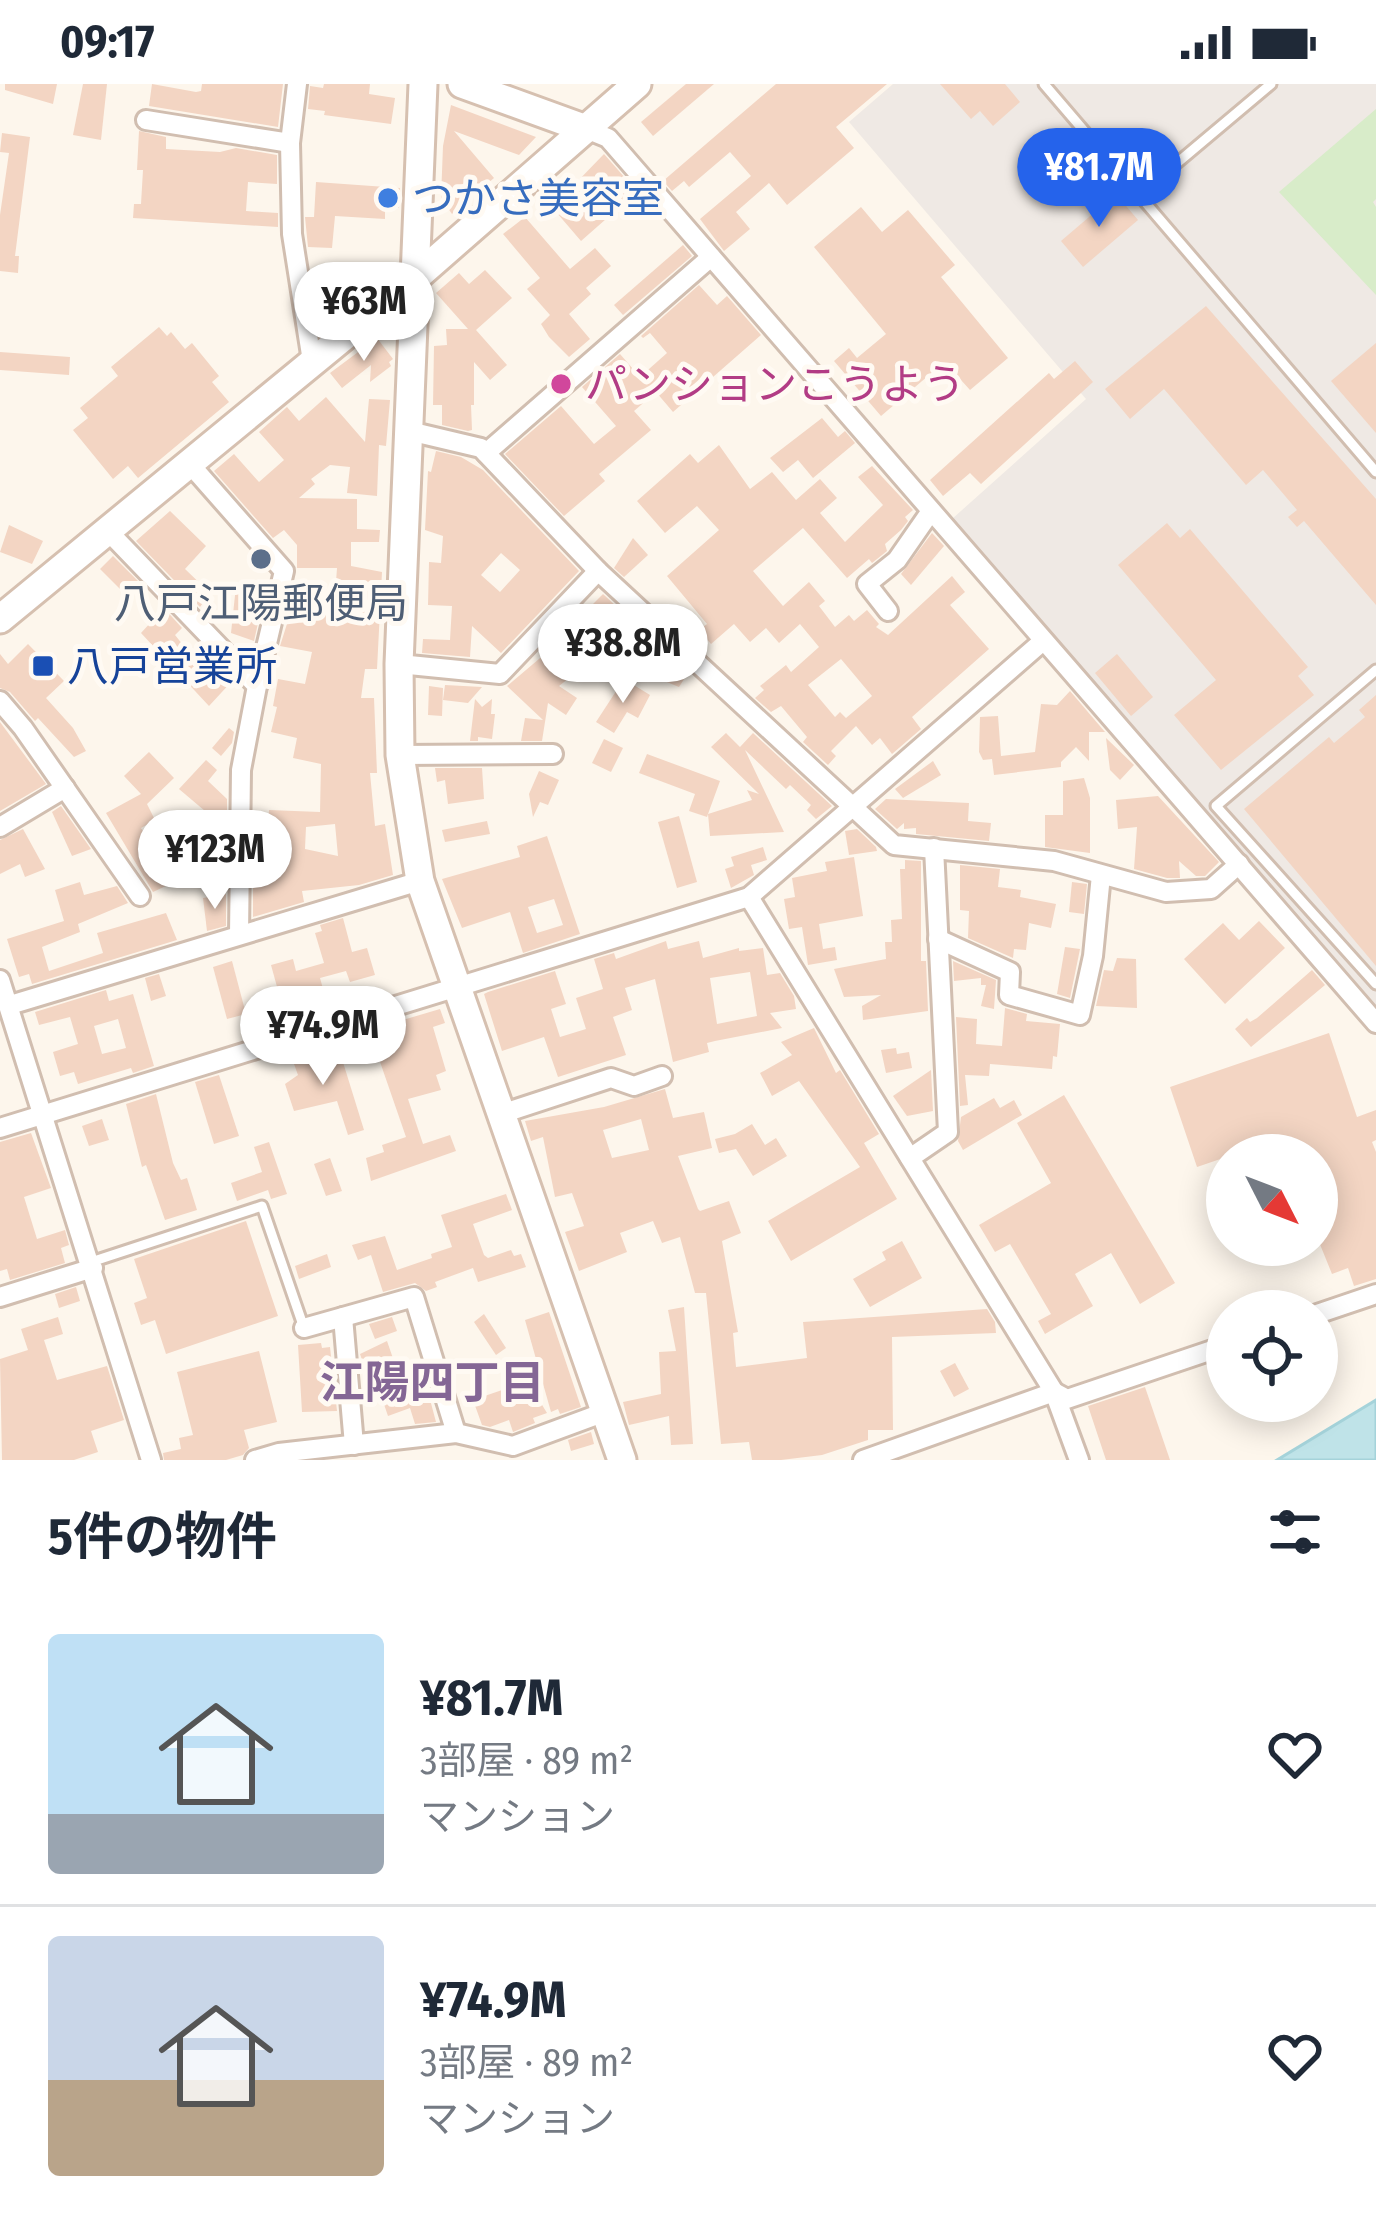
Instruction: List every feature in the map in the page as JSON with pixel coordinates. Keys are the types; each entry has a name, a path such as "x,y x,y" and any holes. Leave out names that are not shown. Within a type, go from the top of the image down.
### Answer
{"street":[{"path":"297,84 290,143 292,234 312,361"},
{"path":"423,84 399,664 400,755 420,880 622,1460"},
{"path":"462,84 608,138 1376,1023"},
{"path":"0,619 414,279 638,84"},
{"path":"146,120 290,143"},
{"path":"485,453 711,257"},
{"path":"409,431 481,448 598,571 894,844 1054,861 1166,892 1211,889 1239,864"},
{"path":"189,463 284,572 241,770 239,935"},
{"path":"888,610 867,584 897,560 931,511"},
{"path":"107,530 257,686"},
{"path":"399,664 500,674 598,571"},
{"path":"0,1128 749,897 1043,641"},
{"path":"0,701 140,896"},
{"path":"400,755 553,754"},
{"path":"0,827 65,788"},
{"path":"910,1158 948,1132 934,848"},
{"path":"938,939 1010,972 1009,995 1081,1015 1101,875"},
{"path":"10,1005 420,880"},
{"path":"749,897 1054,1392 1079,1460"},
{"path":"0,980 151,1460"},
{"path":"501,1114 611,1078 634,1086 662,1076"},
{"path":"0,1297 92,1265"},
{"path":"1338,1307 1376,1294"},
{"path":"304,1328 414,1297 456,1433"},
{"path":"343,1317 354,1445"},
{"path":"863,1460 1054,1392 1067,1399 1206,1352"},
{"path":"255,1460 279,1453 456,1433 513,1446 605,1412"}],"lane":[{"path":"1044,84 1376,472"},
{"path":"1139,195 1271,84"},
{"path":"1376,670 1216,806 1376,984"},
{"path":"92,1265 262,1206 304,1328"}],"shaded area":[{"path":"893,84 1376,84 1376,1005 952,519 1086,399 849,122"}],"green space":[{"path":"1376,109 1373,202 1376,295 1279,192"}],"water":[{"path":"1376,1400 1376,1460 1277,1460"}],"building":[{"path":"5,84 57,84 53,104 5,90"},
{"path":"83,84 107,84 101,140 73,135"},
{"path":"152,84 196,92 202,84 283,84 278,127 149,106"},
{"path":"324,84 370,84 369,94 395,98 391,124 308,109 310,86 323,88"},
{"path":"686,84 714,84 653,136 641,122"},
{"path":"776,84 887,84 836,127 854,148 787,205 769,183 736,212 750,229 724,251 700,219 751,176 730,152 689,187 684,181 672,191 663,181"},
{"path":"940,84 1005,84 1020,102 993,126 980,111 971,119"},
{"path":"451,105 536,137 519,155 454,131 494,178 452,214 441,198"},
{"path":"139,131 166,137 166,149 220,152 236,148 277,155 277,184 248,182 246,211 278,213 278,227 133,218 134,204 141,204"},
{"path":"2,133 30,137 15,256 19,256 18,273 0,271 0,215 9,153 0,152"},
{"path":"604,154 633,187 628,192 631,197 581,241 557,213 579,194 573,186"},
{"path":"316,182 400,188 399,208 385,207 385,219 335,216 332,248 308,247 305,217 314,217"},
{"path":"1116,194 1138,220 1083,267 1061,241"},
{"path":"861,207 882,232 908,210 955,265 941,277 1008,358 970,390 953,371 943,380 935,370 881,416 834,361 849,348 857,358 886,334 814,247"},
{"path":"525,217 570,269 595,248 611,266 586,288 591,294 569,314 590,339 569,357 549,337 541,324 550,315 527,289 540,278 503,234"},
{"path":"683,245 692,256 623,315 614,305"},
{"path":"485,270 512,298 476,330 507,365 490,380 474,362 472,430 468,431 442,425 442,405 433,405 434,346 447,345 446,329 468,329 436,293 459,273 469,284"},
{"path":"699,285 717,305 727,296 761,335 673,412 656,392 634,411 651,430 599,474 605,481 564,516 505,454 561,406 594,444 616,426 582,387 620,354 640,377 667,353 650,333 641,336"},
{"path":"1206,306 1376,499 1376,605 1304,521 1297,527 1288,517 1297,510 1263,470 1246,485 1164,389 1130,419 1105,389"},
{"path":"159,327 167,336 171,332 185,349 192,343 219,376 212,382 229,402 138,478 128,466 113,479 73,430 88,418 80,408 118,376 111,367"},
{"path":"377,338 393,359 391,366 370,382 371,365 342,388 330,373"},
{"path":"1376,343 1376,433 1331,381"},
{"path":"0,352 70,357 69,375 0,370"},
{"path":"1075,361 1093,382 981,484 970,473 943,496 930,480 1049,373 1054,379"},
{"path":"326,397 365,442 369,399 390,400 386,446 379,445 377,496 347,493 350,467 330,465 311,479 315,484 299,498 357,499 357,529 380,530 379,542 351,542 351,566 382,572 377,669 365,669 361,698 374,698 377,773 370,773 375,826 385,824 393,875 359,885 302,891 304,902 253,917 253,886 263,884 269,810 320,812 321,764 293,758 297,738 271,732 278,679 305,684 312,652 280,646 298,589 335,596 337,568 297,568 297,545 284,530 273,538 214,471 234,454 259,482 284,460 259,432 287,407 299,421","holes":["335,824 338,856 305,849 306,827"]},
{"path":"822,418 838,437 845,431 855,443 813,478 798,460 783,472 770,458"},
{"path":"719,445 750,489 772,472 796,500 820,479 837,498 820,513 845,542 883,505 858,477 872,466 913,510 885,544 887,551 847,578 803,528 753,571 783,606 809,582 825,601 819,606 835,627 849,615 854,621 867,610 879,624 876,627 888,635 952,576 965,592 950,605 989,649 912,717 921,729 892,754 880,738 872,745 856,726 831,751 836,756 828,765 803,742 807,737 781,706 771,712 755,698 764,690 760,686 786,665 791,672 819,647 800,624 779,643 766,628 750,642 734,624 711,644 699,630 707,624 667,576 719,530 697,506 665,533 637,501 690,454 698,463","holes":["841,659 872,696 846,718 840,712 835,717 808,685"]},
{"path":"436,451 461,457 483,470 579,571 501,653 472,626 470,657 422,653 423,639 450,640 452,606 428,605 429,562 441,563 443,536 425,530","holes":["501,553 520,570 500,592 481,575"]},
{"path":"170,511 206,546 185,569 210,593 200,607 136,541"},
{"path":"1167,523 1180,538 1190,529 1308,667 1298,676 1314,695 1221,770 1174,715 1216,680 1118,565"},
{"path":"9,525 43,541 32,564 0,552"},
{"path":"932,533 944,546 911,585 901,574"},
{"path":"633,538 648,555 624,577 614,568"},
{"path":"113,556 142,585 133,594 127,588 123,592 100,569"},
{"path":"236,586 265,592 254,641 231,633"},
{"path":"603,594 630,619 623,630 631,636 608,675 588,663 559,686 577,698 566,715 548,703 542,741 521,741 525,718 543,720 507,686 559,642 554,636 583,606 587,610"},
{"path":"164,608 182,628 175,635 183,645 202,662 210,656 233,680 209,706 141,633"},
{"path":"28,644 64,681 46,698 86,751 74,757 38,718 35,721 10,692 0,688 0,654 8,664"},
{"path":"1117,654 1153,697 1131,716 1095,673"},
{"path":"668,661 688,673 679,687 657,678"},
{"path":"624,679 650,695 638,718 627,712 614,733 596,722"},
{"path":"445,685 482,687 468,703 443,700"},
{"path":"429,686 443,688 442,716 428,715"},
{"path":"1070,691 1105,732 1089,732 1089,761 1076,747 1061,767 994,775 992,759 983,760 979,752 980,717 998,716 1001,756 1035,752 1041,704 1057,705"},
{"path":"1376,695 1376,966 1244,809 1329,737 1334,743 1365,717 1359,710"},
{"path":"475,699 482,707 492,699 492,739 470,741"},
{"path":"0,722 46,784 0,811"},
{"path":"229,728 234,732 232,743 221,756 212,748"},
{"path":"726,733 740,747 753,733 832,806 816,819 807,810 811,805 790,785 786,789 745,750 784,832 710,836 708,814 752,800 747,790 759,794 711,747"},
{"path":"1106,738 1134,765 1120,780 1110,770"},
{"path":"604,739 623,748 611,772 592,763"},
{"path":"149,752 174,778 147,804 155,820 141,828 155,851 205,811 179,789 206,760 217,770 208,781 227,799 227,829 222,836 191,867 164,876 168,885 153,892 106,813 141,794 124,776"},
{"path":"647,754 720,781 707,817 689,811 695,794 639,773"},
{"path":"933,761 941,775 903,798 895,789"},
{"path":"435,768 482,768 484,799 448,804 445,780 437,782"},
{"path":"539,771 559,780 548,805 540,802 533,817 529,794"},
{"path":"1084,778 1090,798 1090,853 1045,847 1045,815 1063,815 1063,781"},
{"path":"1158,796 1219,862 1205,876 1196,876 1179,861 1180,878 1134,869 1137,827 1118,829 1116,800"},
{"path":"886,799 969,803 968,821 991,823 989,841 916,834 916,828 904,829 904,823 897,829 875,809"},
{"path":"61,806 91,849 72,856 52,812"},
{"path":"679,816 697,882 677,888 658,822"},
{"path":"487,821 490,834 445,842 442,830"},
{"path":"23,829 45,869 25,877 20,864 0,874 0,840"},
{"path":"857,829 877,851 849,855 845,831"},
{"path":"547,836 580,934 523,953 510,912 462,928 442,879 520,857 517,846","holes":["554,899 563,925 537,933 528,907"]},
{"path":"763,847 767,860 751,865 754,875 731,888 725,869 734,866 731,857"},
{"path":"854,857 863,916 819,924 823,949 835,947 837,960 808,965 802,927 789,929 784,899 795,897 792,878 827,871 825,862"},
{"path":"905,860 921,861 921,961 926,961 928,1011 863,1020 862,1006 881,995 844,997 834,969 886,959 885,942 892,942 891,920 902,919 900,869 905,869"},
{"path":"960,865 1000,869 998,887 1056,904 1051,928 1029,923 1026,950 1014,949 1013,958 968,938 969,911 960,910"},
{"path":"80,882 84,895 117,886 128,903 78,924 80,932 42,947 49,971 103,953 97,933 166,913 177,940 32,984 29,974 19,977 7,939 64,921 55,890"},
{"path":"1072,882 1087,884 1084,914 1069,912"},
{"path":"226,894 226,926 207,931 203,898"},
{"path":"343,918 352,952 367,948 375,975 350,982 346,971 320,978 327,1003 306,1008 309,1018 287,1023 271,965 293,959 296,971 324,963 315,933 322,931 320,925"},
{"path":"1259,921 1285,948 1225,1004 1184,959 1223,923 1239,940"},
{"path":"666,941 668,949 699,941 703,958 739,948 763,948 767,975 780,973 796,1009 770,1013 782,1028 707,1043 709,1052 673,1062 655,979 625,988 632,1010 613,1017 626,1055 558,1077 544,1037 502,1051 484,994 555,971 566,1004 551,1009 560,1037 586,1029 576,998 603,989 594,959 614,953 616,959","holes":["750,972 757,1016 717,1024 710,978"]},
{"path":"1065,947 1080,949 1070,998 1057,994"},
{"path":"1117,958 1136,959 1137,1008 1096,1006 1104,970 1113,971"},
{"path":"232,961 246,1014 227,1019 213,967"},
{"path":"953,961 996,980 994,1009 981,1006 986,985 981,985 981,978 954,981"},
{"path":"1312,970 1325,985 1251,1047 1235,1029 1247,1018 1250,1022 1257,1018"},
{"path":"159,974 166,996 151,1001 145,978"},
{"path":"106,990 109,1001 133,994 154,1066 78,1084 74,1072 60,1076 53,1052 78,1044 70,1017 39,1025 35,1012","holes":["118,1019 126,1048 102,1054 94,1026"]},
{"path":"1005,1008 1027,1014 1026,1021 1060,1024 1052,1069 990,1064 989,1076 965,1075 968,1105 960,1106 956,1017 977,1019 976,1044 1002,1046"},
{"path":"440,1009 445,1023 433,1027 446,1071 436,1075 441,1090 408,1099 423,1144 450,1135 456,1151 371,1181 366,1158 384,1152 382,1145 406,1137 369,1030"},
{"path":"814,1028 836,1073 840,1070 879,1134 864,1143 897,1199 791,1261 768,1221 860,1167 799,1081 772,1096 760,1073 792,1055 781,1042"},
{"path":"1329,1033 1357,1117 1376,1110 1376,1140 1372,1142 1376,1152 1376,1279 1354,1286 1348,1268 1332,1274 1329,1266 1338,1266 1338,1134 1206,1134 1206,1164 1197,1167 1170,1087"},
{"path":"310,1047 317,1067 342,1059 364,1130 348,1135 337,1101 294,1111 285,1084 298,1075 290,1053"},
{"path":"896,1048 897,1054 909,1052 912,1068 886,1073 881,1050"},
{"path":"931,1070 933,1111 907,1116 893,1096"},
{"path":"219,1075 239,1136 214,1144 195,1082"},
{"path":"665,1089 673,1118 704,1112 712,1148 678,1156 698,1209 729,1201 741,1233 722,1241 738,1332 733,1333 736,1367 807,1358 803,1322 987,1309 996,1333 892,1337 893,1430 868,1430 868,1440 822,1455 781,1460 752,1460 749,1442 721,1444 706,1293 695,1293 680,1237 662,1243 653,1221 620,1233 627,1252 579,1271 565,1232 584,1226 572,1193 555,1197 543,1137 531,1141 525,1121 604,1107","holes":["641,1119 649,1150 612,1158 603,1130"]},
{"path":"156,1094 173,1163 181,1180 187,1178 197,1210 165,1220 146,1165 142,1167 126,1104"},
{"path":"1064,1095 1175,1283 1140,1304 1111,1253 1075,1274 1093,1306 1045,1334 1038,1321 1051,1314 1010,1244 995,1252 979,1225 1051,1183 1017,1123"},
{"path":"994,1098 1000,1108 1014,1100 1022,1115 963,1150 958,1141 961,1117"},
{"path":"102,1119 109,1140 89,1146 82,1126"},
{"path":"752,1124 765,1145 776,1138 787,1156 753,1176 736,1149 719,1153 715,1139"},
{"path":"31,1133 51,1188 24,1197 37,1239 65,1230 69,1245 61,1248 65,1263 10,1280 7,1269 0,1271 0,1142"},
{"path":"269,1142 287,1194 271,1199 268,1190 237,1201 231,1183 262,1172 254,1147"},
{"path":"330,1158 342,1191 326,1196 314,1164"},
{"path":"506,1194 512,1210 473,1224 484,1255 488,1258 511,1250 514,1256 521,1254 526,1267 478,1282 473,1268 435,1282 437,1287 426,1291 415,1283 383,1292 371,1255 358,1260 352,1245 385,1236 397,1270 452,1247 441,1215"},
{"path":"246,1221 278,1316 166,1354 155,1320 141,1325 134,1303 147,1298 134,1259"},
{"path":"902,1241 922,1278 870,1307 853,1279 886,1260 882,1252"},
{"path":"327,1254 331,1267 299,1279 295,1266"},
{"path":"76,1287 80,1301 59,1308 55,1294"},
{"path":"684,1307 693,1444 671,1445 669,1416 629,1425 623,1402 661,1394 659,1352 676,1351 668,1310"},
{"path":"549,1312 581,1407 560,1414 558,1409 551,1412 525,1320"},
{"path":"484,1314 506,1348 496,1355 474,1322"},
{"path":"58,1317 63,1334 44,1340 57,1380 107,1366 124,1420 91,1431 98,1452 74,1460 2,1460 0,1359 28,1350 21,1329"},
{"path":"392,1317 397,1331 375,1339 369,1324"},
{"path":"387,1341 397,1370 420,1362 436,1422 415,1424 410,1408 388,1416 375,1378 369,1380 360,1354"},
{"path":"321,1343 322,1348 330,1347 337,1411 302,1412 298,1345"},
{"path":"259,1351 277,1422 244,1430 249,1448 243,1455 226,1460 164,1460 163,1453 181,1449 179,1438 193,1435 177,1372"},
{"path":"955,1363 969,1389 954,1397 940,1371"},
{"path":"525,1377 547,1413 513,1432 509,1420 482,1425 473,1400"},
{"path":"1145,1387 1170,1460 1106,1460 1088,1406"},
{"path":"591,1432 594,1444 571,1451 568,1440"}],"place":[{"name":"つかさ美容室","path":"388,198"},
{"name":"パンションこうよう","path":"561,384"},
{"name":"八戸江陽郵便局","path":"261,559"},
{"name":"八戸営業所","path":"43,666"}],"district":[{"name":"江陽四丁目","path":"432,1382"}]}
